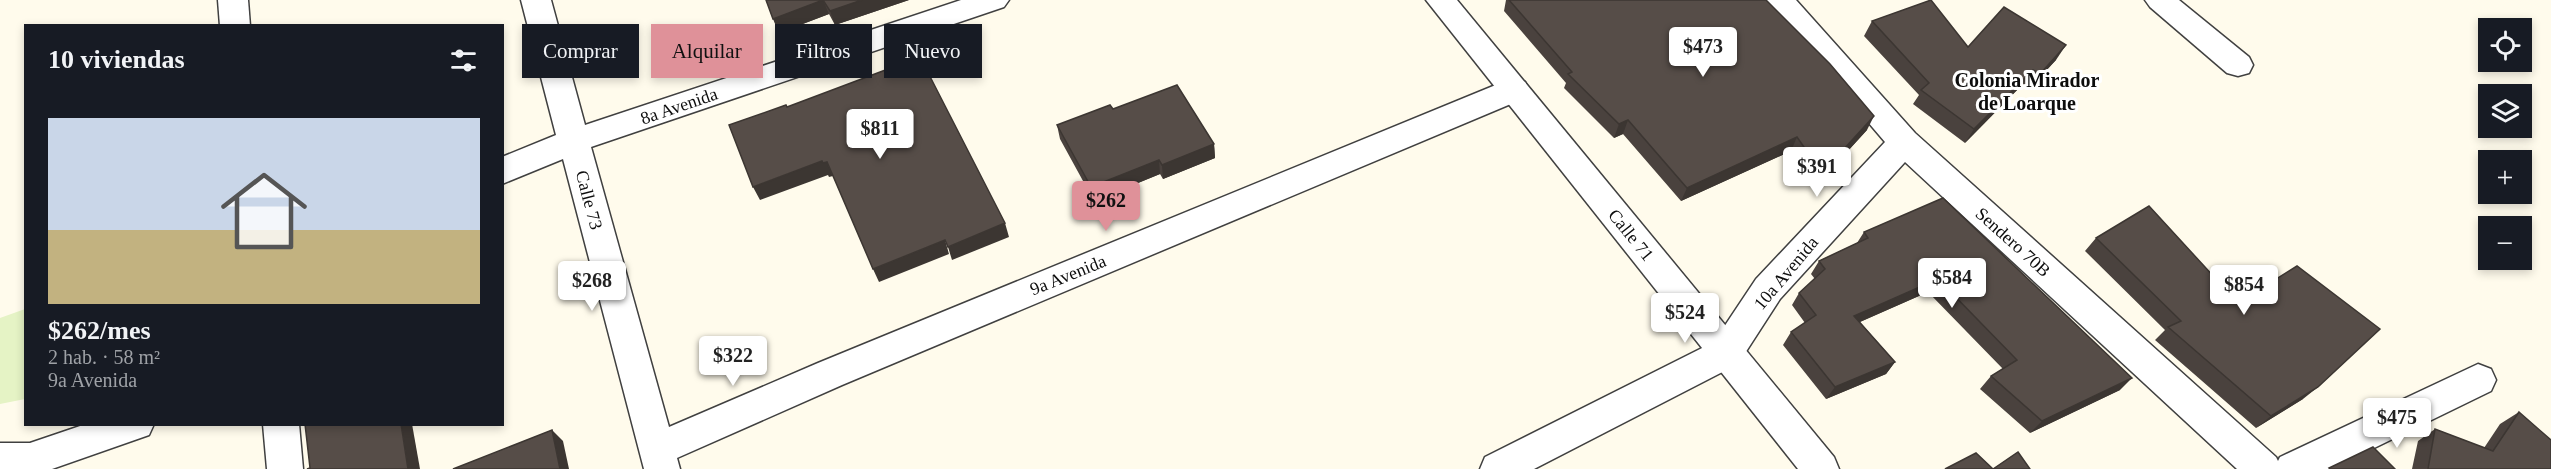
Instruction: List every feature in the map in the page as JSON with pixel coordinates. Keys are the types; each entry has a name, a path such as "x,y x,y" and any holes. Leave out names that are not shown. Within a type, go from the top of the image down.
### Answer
{"street":[{"path":"233,0 235,24"},
{"name":"Calle 73","path":"536,0 660,459"},
{"name":"8a Avenida","path":"504,170 573,141 994,0"},
{"name":"Calle 71","path":"1442,0 1821,469"},
{"name":"Sendero 70B","path":"1779,0 1904,142 2263,469"},
{"path":"2167,2 2238,64"},
{"name":"9a Avenida","path":"660,459 830,374 1514,90"},
{"name":"10a Avenida","path":"1498,469 1726,353 1768,289 1904,142"},
{"path":"2293,469 2478,380"},
{"path":"0,460 30,460 130,426"},
{"path":"281,426 285,469"}],"green space":[{"path":"24,309 24,399 0,404 0,318"}],"building":[{"path":"766,0 823,0 773,19"},
{"path":"823,0 862,0 830,11"},
{"path":"1509,0 1766,0 1830,64 1874,116 1822,173 1797,137 1687,188 1628,120 1619,124 1568,74 1572,72"},
{"path":"1931,0 1968,47 2004,7 2066,45 2040,74 2033,70 1974,129 1921,90 1929,83 1872,21"},
{"path":"884,71 884,78 931,78 1005,223 948,247 945,240 873,269 827,162 822,161 753,187 729,125 786,105 787,107 864,78 872,78 872,75"},
{"path":"1177,85 1214,144 1162,165 1159,160 1091,187 1057,125 1110,105 1113,109"},
{"path":"1943,198 2132,378 2042,421 1991,376 2017,360 1938,279 1854,316 1895,362 1835,387 1791,332 1816,315 1799,293 1825,269 1819,261 1868,238 1864,232"},
{"path":"2149,206 2238,303 2297,266 2380,329 2318,387 2271,416 2168,327 2181,321 2096,238"},
{"path":"2519,412 2551,440 2551,469 2428,469 2435,429 2493,451"},
{"path":"305,426 401,426 408,469 307,469 310,468"},
{"path":"552,430 560,469 453,469"},
{"path":"2373,447 2395,469 2329,468"},
{"path":"2018,452 2030,469 1993,469"},
{"path":"1976,453 1993,469 1945,469"}],"district":[{"name":"Colonia Mirador de Loarque","path":"2027,92"}]}
